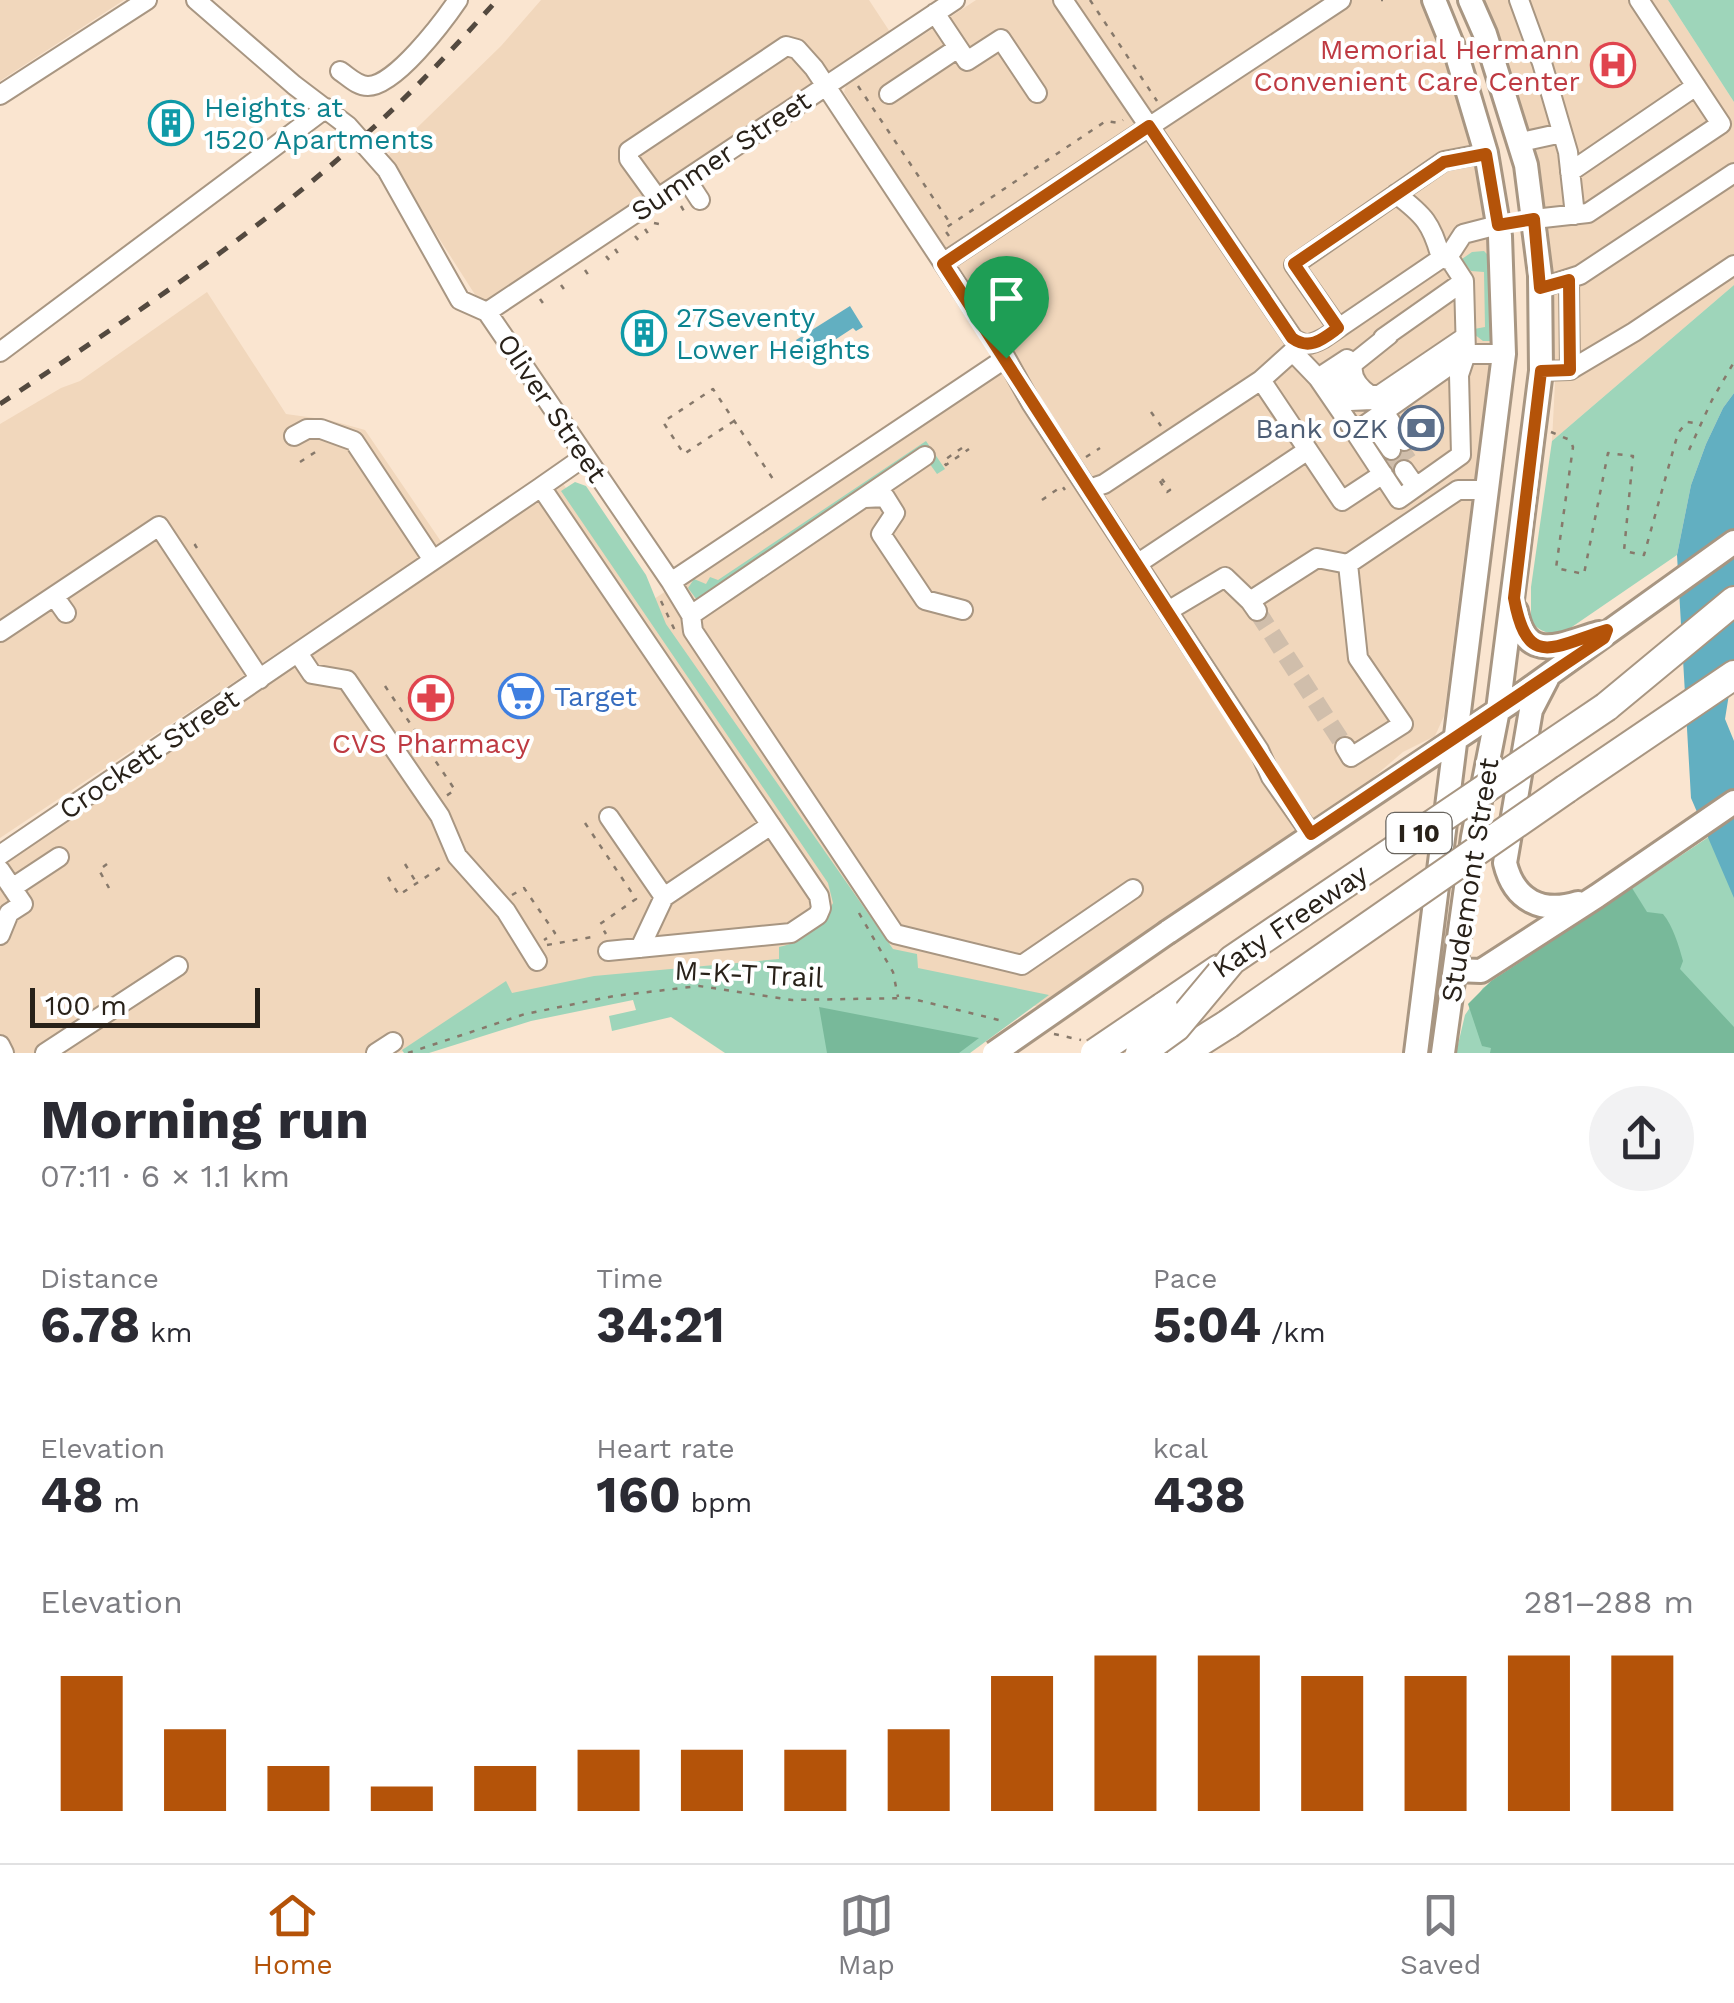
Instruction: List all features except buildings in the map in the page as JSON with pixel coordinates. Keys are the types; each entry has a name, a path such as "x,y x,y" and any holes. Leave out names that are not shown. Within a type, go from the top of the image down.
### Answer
{"highway":[{"path":"1606,706 1734,601"},
{"name":"Katy Freeway","path":"1088,1046 1232,960 1734,620"},
{"name":"Katy Freeway","path":"1193,1053 1228,1024 1734,676"},
{"path":"1140,1053 1176,1027 1232,960"},
{"path":"1182,1053 1228,1024"}],"main road":[{"name":"Studemont Street","path":"1416,1053 1504,354 1498,225 1486,154 1458,59 1434,0"},
{"name":"Studemont Street","path":"1443,1053 1473,837 1498,710 1541,371 1534,219 1520,142 1470,0"},
{"path":"1498,225 1534,219"},
{"path":"1501,265 1515,300 1520,366 1541,371"},
{"path":"1514,598 1520,630 1526,640 1537,646 1553,646 1607,630 1734,542"},
{"path":"994,1053 1604,638 1607,630"},
{"path":"1548,676 1531,710 1505,863 1518,892 1541,907 1560,908 1597,896"},
{"path":"1428,938 1455,970 1482,970 1734,802"}],"street":[{"path":"0,95 148,0"},
{"name":"Oliver Street","path":"196,0 294,85 304,101 322,111 408,211 460,300 487,312 671,582 691,615 694,632 895,934 1022,964 1133,889"},
{"path":"340,72 361,85 384,82 423,45 458,0"},
{"name":"Summer Street","path":"487,312 955,0"},
{"path":"1063,0 1318,378 1372,417 1395,448"},
{"path":"943,264 1341,0"},
{"path":"1519,0 1562,132 1575,214"},
{"path":"1534,219 1588,213 1721,124 1639,0"},
{"path":"935,14 967,62 1001,39 1037,93"},
{"path":"658,199 629,160 629,151 786,46 798,49 1006,358 1031,403 1311,834"},
{"path":"889,94 958,48"},
{"path":"1570,172 1696,86"},
{"path":"0,352 86,276 322,111"},
{"path":"1520,142 1562,132"},
{"path":"1338,328 1294,264 1444,162 1486,154"},
{"path":"1540,288 1569,280 1734,173"},
{"path":"687,180 692,206"},
{"path":"1396,194 1428,222 1441,258"},
{"path":"1089,490 1104,484 1256,383 1298,348 1311,345 1338,328 1452,251 1463,234 1498,225"},
{"path":"1403,469 1398,499 1460,454 1460,375 1466,345 1464,282 1451,261 1441,258"},
{"path":"1541,371 1570,370 1734,266"},
{"path":"1569,280 1570,370"},
{"path":"1420,485 1403,469 1364,402 1347,398 1340,387 1340,375 1464,282"},
{"path":"1318,378 1390,335"},
{"path":"1466,345 1504,354"},
{"path":"1372,417 1466,345"},
{"path":"671,582 1006,358"},
{"path":"1256,383 1303,453 1342,501 1403,469"},
{"path":"294,436 307,429 321,429 354,440 433,560"},
{"path":"1137,564 1303,453"},
{"path":"691,615 925,456"},
{"name":"Crockett Street","path":"0,855 584,457"},
{"path":"540,487 819,896 822,908 791,933 608,951"},
{"path":"1168,611 1225,577 1254,606 1317,558 1348,564 1458,490 1486,490"},
{"path":"860,500 884,498 895,513 881,534 925,600 962,610"},
{"path":"0,632 159,526 260,679"},
{"path":"1344,747 1351,757 1403,724 1358,658 1348,564"},
{"path":"54,596 66,613"},
{"path":"298,653 312,674 347,680 440,816 457,856 506,911 536,961"},
{"path":"609,817 664,897"},
{"path":"640,948 664,897 771,825"},
{"path":"12,888 59,857"},
{"path":"0,870 23,904 9,914 0,935"},
{"path":"45,1053 178,966"},
{"path":"0,1045 4,1053"},
{"path":"376,1053 400,1047"}],"path":[{"path":"1090,0 1159,103"},
{"path":"858,86 951,224"},
{"path":"953,242 944,229 951,224 1106,121 1119,123 1131,115"},
{"path":"680,206 692,206"},
{"path":"654,224 663,225"},
{"path":"645,229 649,235"},
{"path":"635,236 639,242"},
{"path":"615,249 619,255"},
{"path":"606,256 610,262"},
{"path":"585,270 589,276"},
{"path":"561,286 566,292"},
{"path":"540,299 545,306"},
{"path":"1690,450 1734,362"},
{"path":"734,421 684,454 663,422 713,389 774,479"},
{"path":"1151,412 1164,432"},
{"path":"1550,431 1570,440 1573,447 1556,568 1584,574 1608,452 1633,456 1624,550 1644,554 1678,433 1688,422 1701,424"},
{"path":"962,448 943,461 946,465 969,449"},
{"path":"1042,500 1062,486 1065,490"},
{"path":"198,548 195,545 200,542"},
{"path":"385,686 455,790 445,797 451,806"},
{"path":"389,713 399,706"},
{"path":"504,888 513,896 524,888 555,932 542,940 548,946 607,934 600,924 636,899 584,823"},
{"path":"434,860 439,868"},
{"path":"388,877 400,895 449,862"},
{"path":"108,864 99,870 109,888"},
{"path":"405,864 417,883"},
{"name":"M-K-T Trail","path":"400,1047 525,1014 614,996 699,986 792,1000 909,998 1012,1024"},
{"path":"1046,1033 1088,1046"}],"shaded area":[{"path":"0,0 124,0 0,81"},
{"path":"541,0 869,0 890,32 481,304 387,157 501,46"},
{"path":"976,0 1425,0 1450,63 1485,196 1500,349 1475,523 1465,549 1444,716 1435,736 1403,752 1334,811 1047,1008 908,984 691,978 398,1053 0,1053 0,860 560,479 645,605 1013,360 844,92 846,86"},
{"path":"1483,0 1668,0 1734,102 1734,285 1552,441 1555,383 1525,128"},
{"path":"207,292 286,414 365,430 442,543 0,838 0,424 80,381"}],"green space":[{"path":"1668,0 1734,0 1734,102"},
{"path":"1484,251 1492,259 1494,341 1483,341 1474,334 1474,329 1485,327 1484,272 1471,271 1462,259 1472,252"},
{"path":"1734,285 1734,393 1706,444 1691,485 1677,555 1566,631 1542,631 1531,621 1531,587 1552,441"},
{"path":"926,441 945,469 937,474 927,460 883,474 697,600 688,588 694,579 706,584 710,577 718,580"},
{"path":"575,482 586,486 646,575 666,624 893,949 917,954 918,968 1049,995 970,1053 725,1053 671,1017 612,1031 609,1016 636,1010 633,1000 531,1021 429,1053 404,1053 402,1050 506,981 512,993 594,976 779,959 779,947 812,932 833,903 828,883 561,491"},
{"path":"1734,820 1734,1053 1456,1053 1465,1015 1483,988"},
{"path":"1632,888 1647,912 1663,914 1667,919 1683,961 1680,969 1734,1027 1734,1053 1490,1053 1491,1048 1482,1046 1468,1004 1491,981"},
{"path":"819,1007 979,1038 959,1053 827,1053"}],"water":[{"path":"850,306 863,327 856,331 853,328 807,358 796,340"},
{"path":"1734,393 1734,663 1725,719 1734,741 1734,898 1691,798 1677,555 1691,485 1706,444"}],"tunnel":[{"path":"1398,445 1411,465"},
{"path":"1385,454 1398,474"},
{"path":"1257,611 1345,747"}],"railway":[{"path":"0,404 277,210 398,104 497,0"}],"place":[{"name":"Memorial Hermann Convenient Care Center","path":"1613,65"},
{"name":"Heights at 1520 Apartments","path":"171,123"},
{"name":"27Seventy Lower Heights","path":"644,333"},
{"name":"Bank OZK","path":"1421,428"},
{"name":"Target","path":"521,696"},
{"name":"CVS Pharmacy","path":"431,698"}],"route":[{"path":"1149,126 1292,338 1311,345 1338,328 1294,264 1444,162 1486,154 1498,225 1534,219 1540,288 1569,280 1570,370 1541,371 1514,598 1520,630 1526,640 1544,647 1607,630 1604,638 1311,834 1031,403 1006,358 943,264 1149,126"}]}
